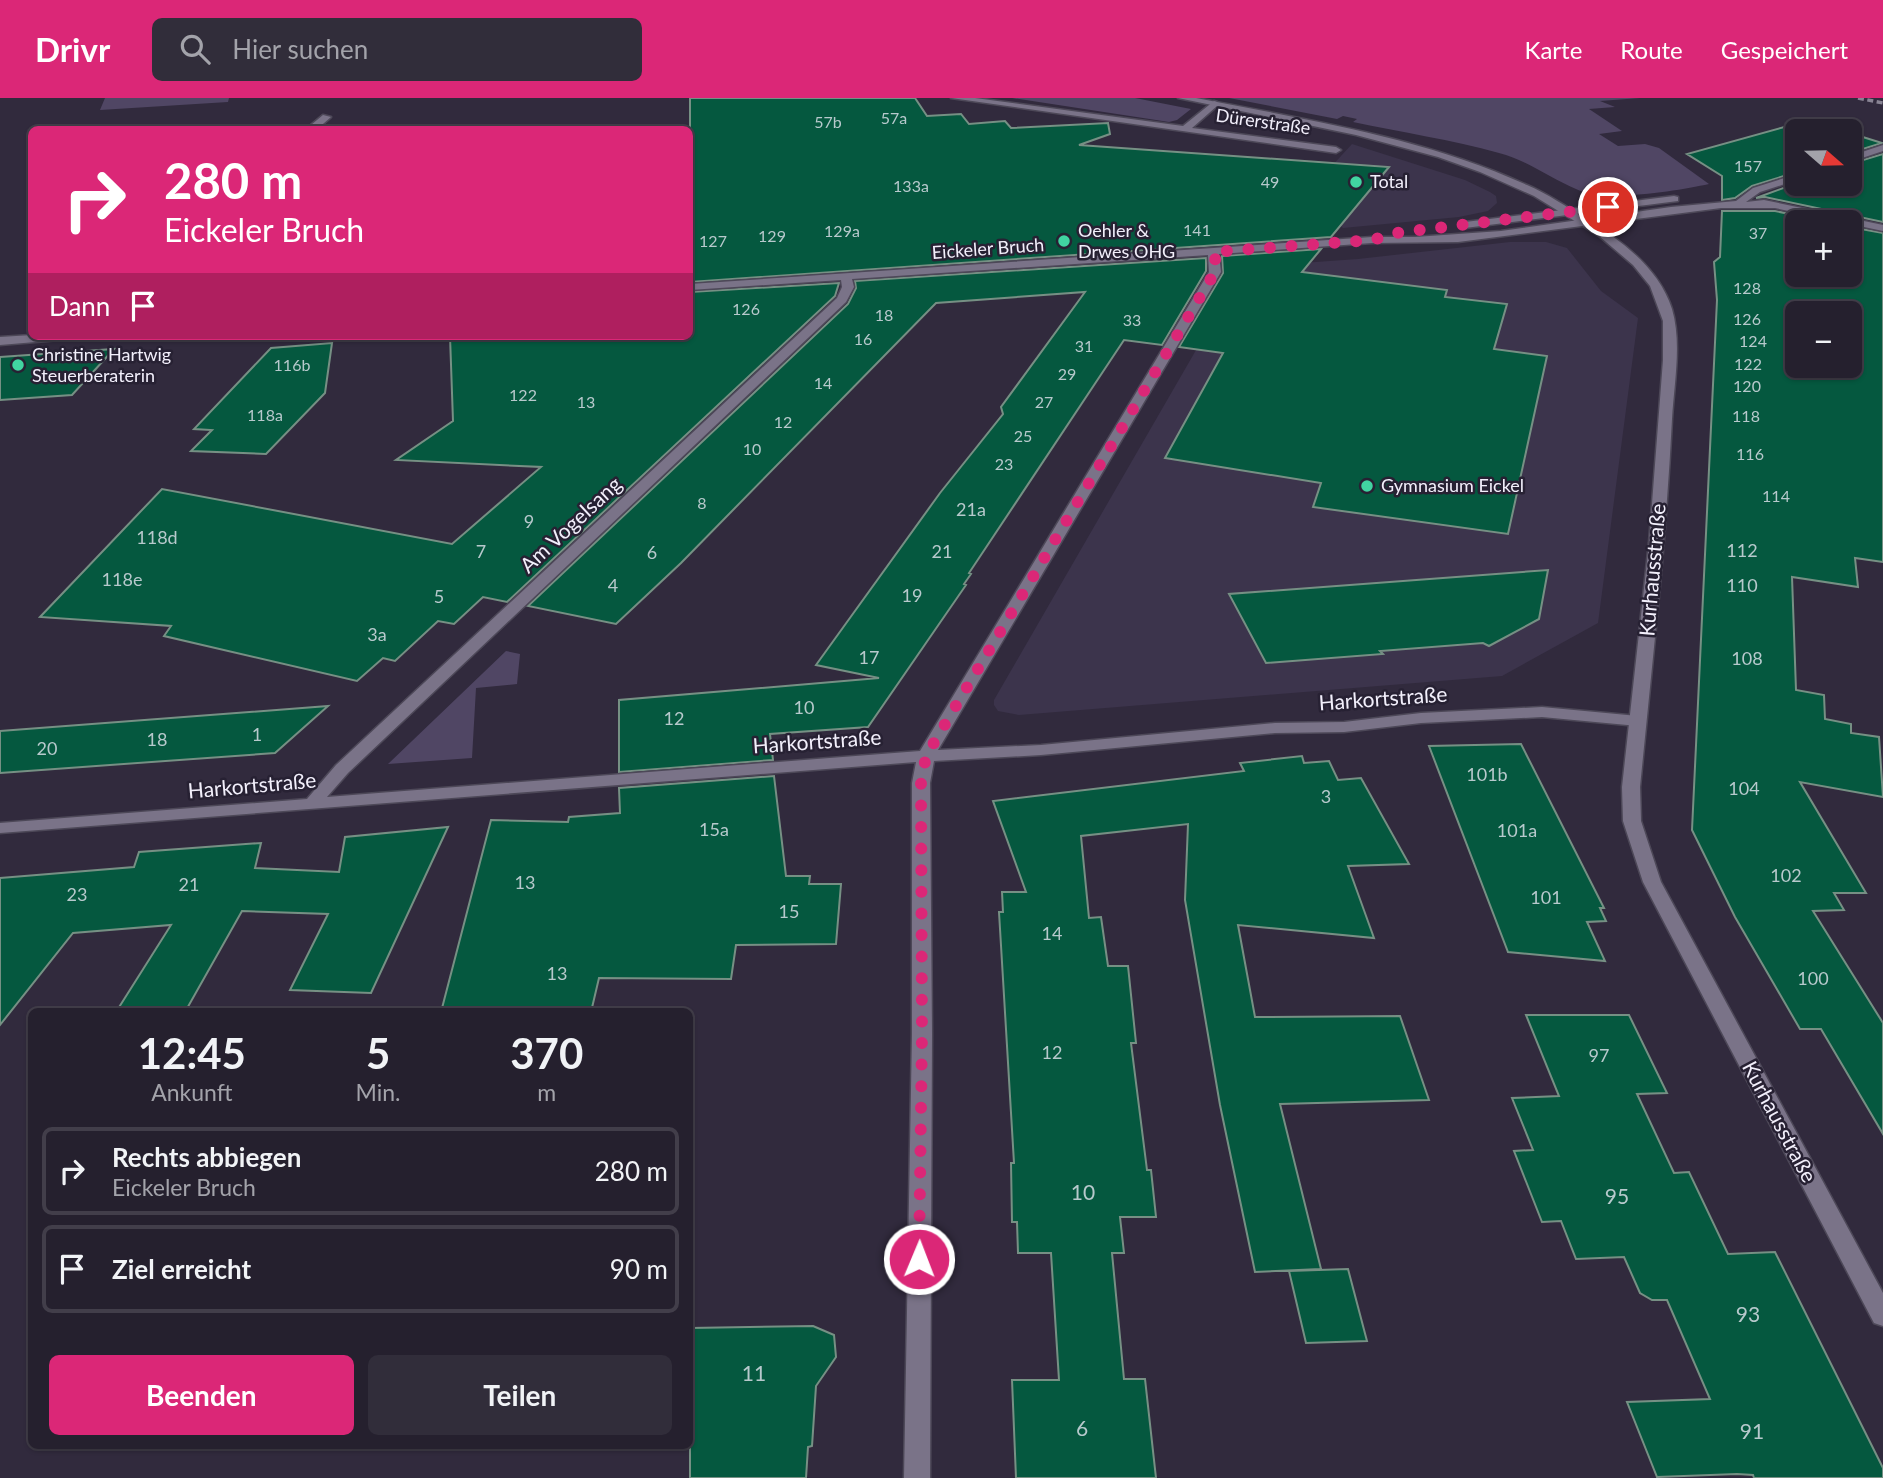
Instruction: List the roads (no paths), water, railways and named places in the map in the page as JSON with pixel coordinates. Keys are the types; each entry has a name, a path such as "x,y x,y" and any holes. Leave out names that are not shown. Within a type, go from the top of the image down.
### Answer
{"street":[{"name":"Dürerstraße","path":"955,98 1336,150"},
{"name":"Kurhausstraße","path":"1182,98 1341,130 1450,159 1527,188 1587,224 1614,244 1648,276 1662,298 1670,328 1665,429 1631,787 1632,821 1652,882 1883,1316"},
{"name":"Dürerstraße","path":"1185,129 1214,104"},
{"path":"314,126 326,117"},
{"path":"1862,155 1883,148"},
{"name":"Eickeler Bruch","path":"693,287 1372,240 1406,242 1587,224 1741,202 1752,192 1785,181"},
{"name":"Eickeler Bruch","path":"1372,240 1396,233 1691,197 1773,206 1883,228"},
{"path":"917,1478 922,1034 921,783 926,756 1215,272 1213,252"},
{"name":"Am Vogelsang","path":"312,804 342,769 842,300 848,287 846,275"},
{"path":"0,341 28,339"},
{"name":"Harkortstraße","path":"0,828 926,756 1041,750 1275,728 1344,727 1421,718 1587,714 1638,721"}],"railway":[{"path":"1858,98 1883,103"}],"place":[{"name":"Total","path":"1356,182"},
{"name":"Oehler & Drwes OHG","path":"1064,241"},
{"name":"Christine Hartwig Steuerberaterin","path":"18,365"},
{"name":"Gymnasium Eickel","path":"1367,486"}]}
